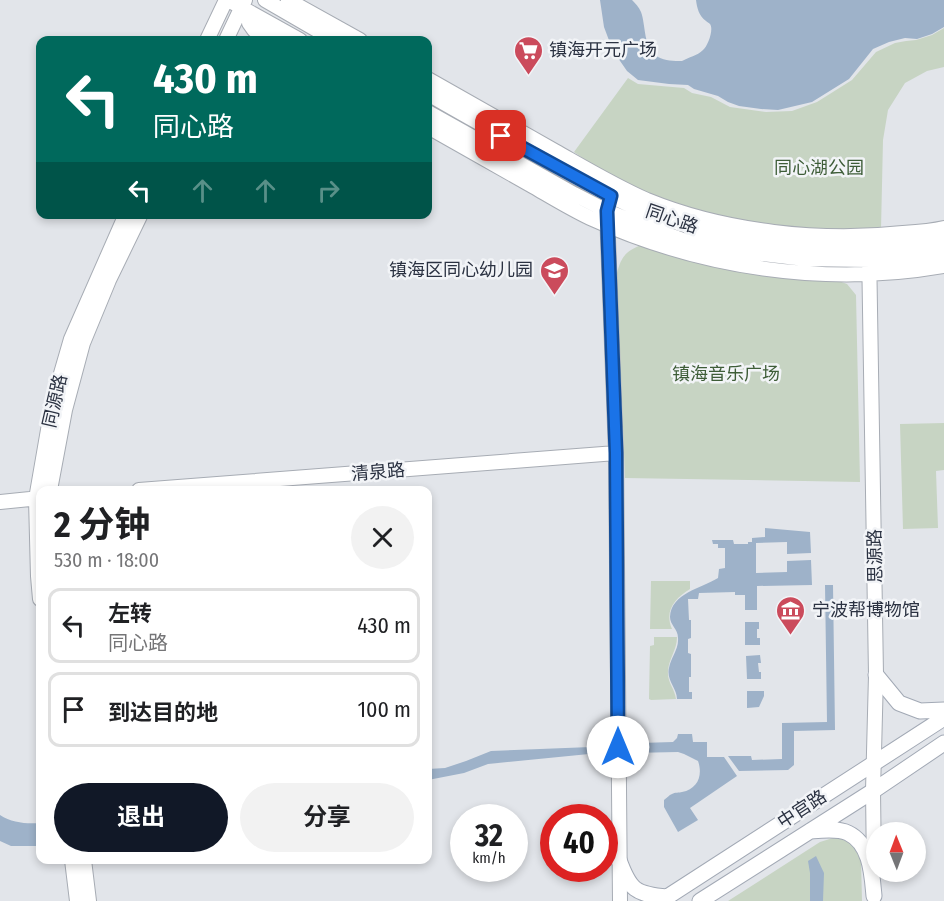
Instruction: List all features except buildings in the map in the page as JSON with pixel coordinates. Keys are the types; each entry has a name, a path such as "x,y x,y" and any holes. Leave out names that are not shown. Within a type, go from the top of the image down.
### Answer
{"main road":[{"path":"876,675 899,703 920,711 944,710"},
{"name":"中官路","path":"664,899 944,718"},
{"name":"中官路","path":"700,901 944,743"},
{"path":"810,831 842,831 861,842 871,866 874,899"},
{"path":"619,860 626,879 635,888 641,893 664,899"}],"street":[{"path":"209,36 227,0 246,6 294,36"},
{"path":"265,0 327,36"},
{"path":"288,0 353,36"},
{"path":"228,36 246,6"},
{"path":"246,6 249,23 254,30 265,36"},
{"path":"432,81 615,185 650,201 691,215 781,233 829,236 882,236 944,228"},
{"name":"同心路","path":"432,96 611,196 668,220 702,230 742,239 812,247 870,261 905,247 944,240"},
{"name":"同心路","path":"432,114 607,211 683,240 763,255 806,259 870,261 906,259 944,253"},
{"path":"432,129 587,217 648,242 706,258 760,269 826,274 870,261 916,271 944,266"},
{"path":"611,196 607,211 616,453 620,901"},
{"name":"同源路","path":"40,486 53,401 71,339 124,219"},
{"name":"同源路","path":"51,486 65,410 83,343 109,280 139,219"},
{"name":"思源路","path":"870,261 876,675 873,791 874,899"},
{"name":"清泉路","path":"191,486 616,453"},
{"path":"0,501 36,499"},
{"path":"72,864 77,901"},
{"path":"85,864 90,901"}],"green space":[{"name":"同心湖公园","path":"944,28 944,67 927,71 905,83 888,110 883,140 881,229 862,231 777,228 695,210 634,189 603,172 574,152 628,78 638,84 684,88 692,93 711,97 730,107 766,112 792,111 817,102 852,80 876,52 895,43 932,35"},
{"name":"镇海音乐广场","path":"641,245 665,252 836,280 847,284 856,295 860,482 625,478 617,273 625,255"},
{"path":"944,423 944,470 936,471 938,528 903,529 900,424"},
{"path":"651,581 690,581 690,589 676,601 670,611 672,629 650,629"},
{"path":"654,637 677,637 668,671 676,699 649,699 650,646 654,645"},
{"path":"836,837 851,841 861,860 862,901 728,901 820,842"}],"water":[{"path":"600,0 632,0 643,17 647,43 653,53 658,57 673,61 682,61 698,54 705,48 708,41 711,26 700,14 696,0 944,0 944,27 917,39 905,38 873,49 849,79 812,102 778,110 761,109 739,106 688,85 638,80 627,71 610,43 604,27"},
{"path":"765,528 810,532 811,553 787,554 787,542 756,543 756,573 787,572 787,561 811,560 812,585 757,586 757,610 745,610 745,595 735,595 735,592 699,593 698,599 688,599 689,620 691,620 691,638 688,639 688,653 691,654 689,692 692,692 692,699 677,699 668,672 678,642 677,632 670,620 672,609 681,597 718,578 719,569 725,568 725,548 718,548 718,544 713,544 712,540 733,540 734,544 748,544 752,542 752,538 765,537"},
{"path":"825,585 833,585 835,730 794,731 794,765 788,770 739,771 728,756 751,756 752,760 782,759 782,723 827,722"},
{"path":"745,622 759,622 757,638 760,638 760,645 745,645"},
{"path":"760,655 761,663 758,663 761,679 747,679 746,656"},
{"path":"747,691 764,691 759,707 747,708"},
{"path":"630,733 640,733 640,743 673,742 678,734 692,734 693,742 707,742 707,757 724,757 737,776 690,808 698,820 678,832 664,807 664,800 673,793 692,788 698,781 700,771 698,761 678,752 589,754 488,764 464,773 432,779 432,769 445,768 491,751 591,747"},
{"path":"0,815 9,820 36,823 36,846 11,846 0,841"},
{"path":"816,856 824,873 823,901 810,901 808,861"}],"place":[{"name":"镇海开元广场","path":"528,76"},
{"name":"镇海区同心幼儿园","path":"554,296"},
{"name":"宁波帮博物馆","path":"791,636"}],"route":[{"path":"501,136 611,196 607,211 616,453 618,747"}]}
